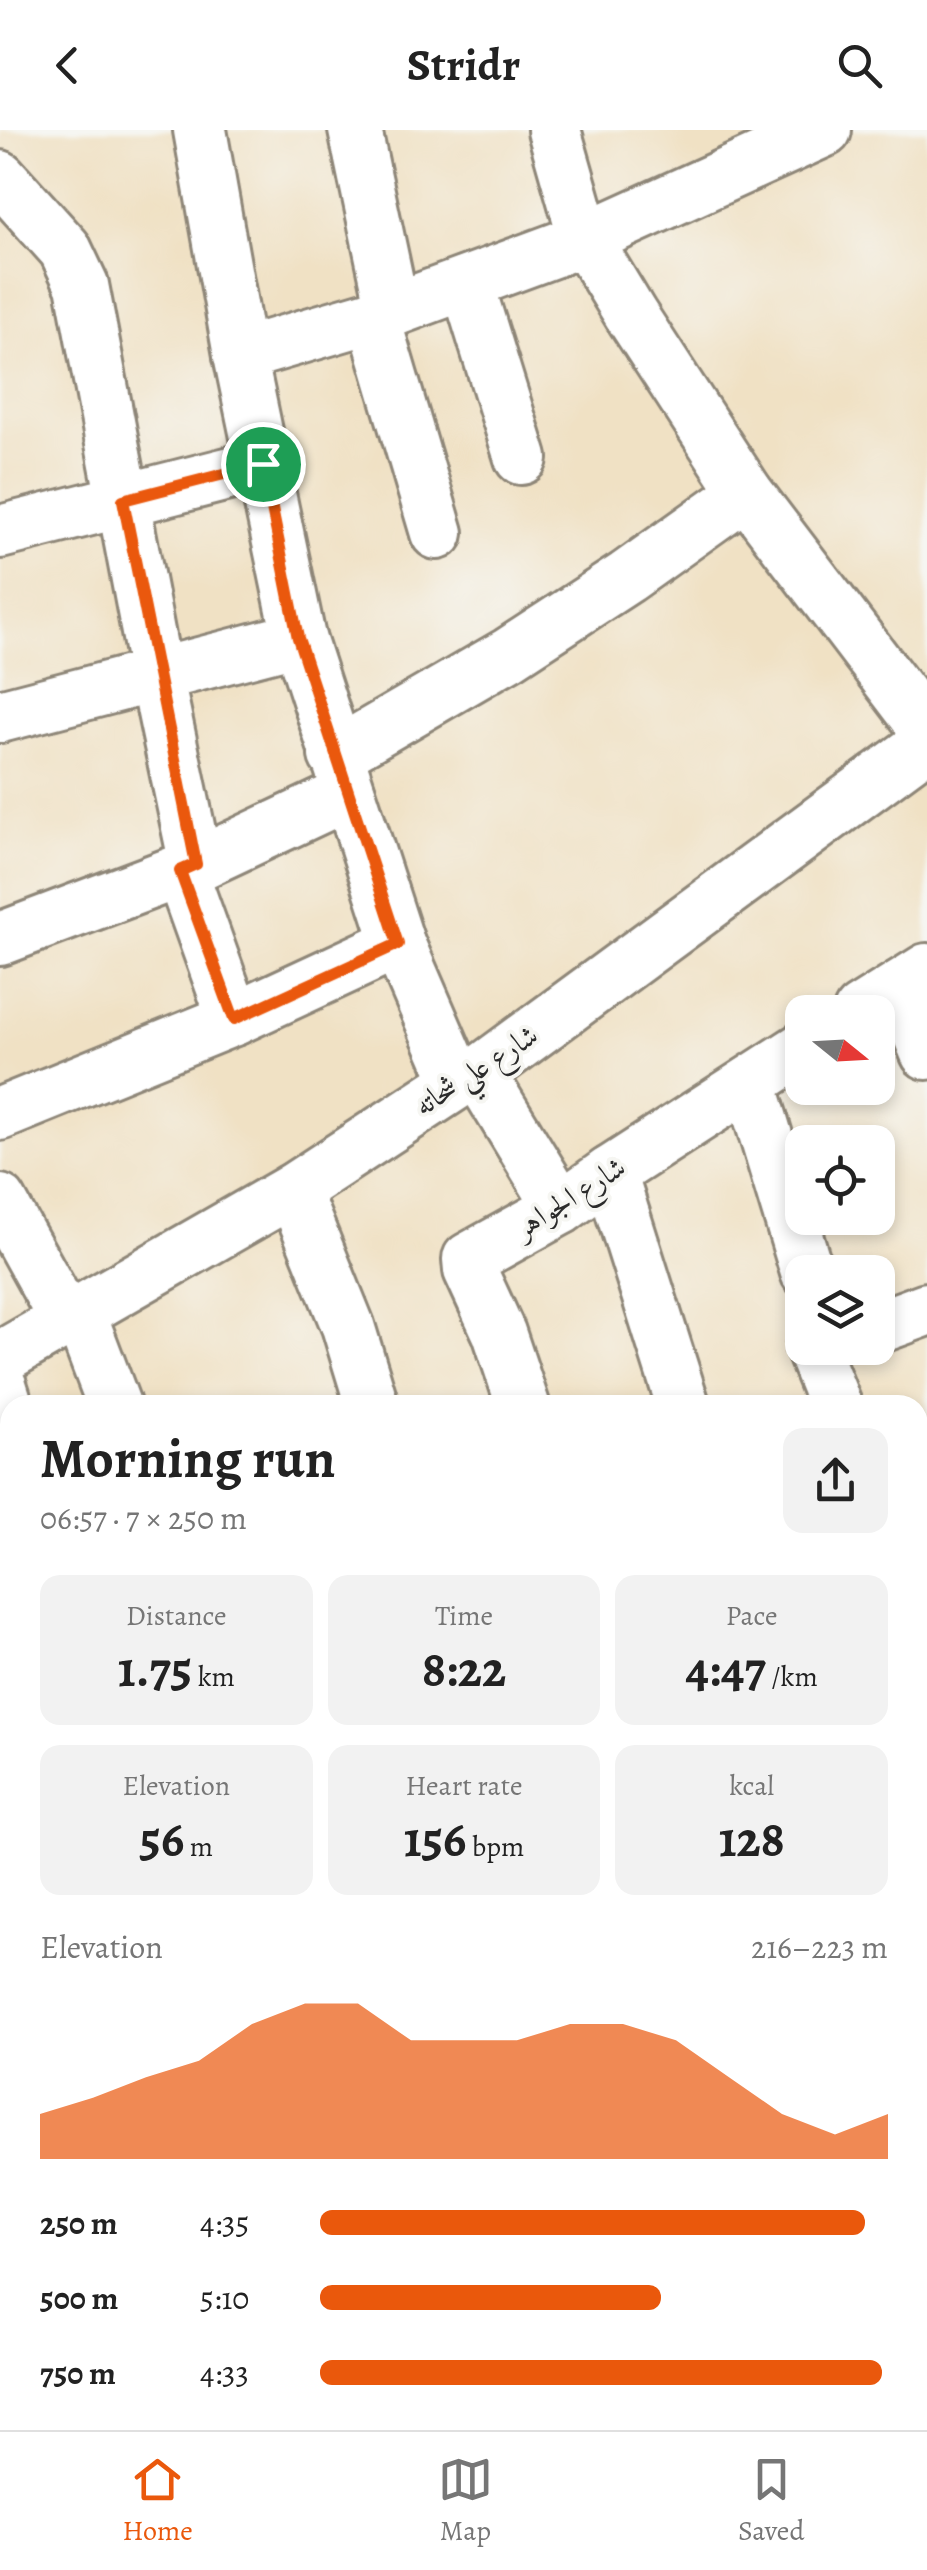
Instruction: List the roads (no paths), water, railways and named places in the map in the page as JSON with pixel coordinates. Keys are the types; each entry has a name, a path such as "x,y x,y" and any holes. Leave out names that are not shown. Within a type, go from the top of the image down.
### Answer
{"street":[{"path":"200,130 240,354 298,638 398,944 469,1077 561,1208"},
{"path":"356,130 382,313 437,533"},
{"path":"554,130 585,238 630,315 746,492 927,730"},
{"path":"240,354 382,313 585,238 757,144 825,130"},
{"path":"0,177 65,250 79,276 156,674 188,868 234,1019"},
{"path":"466,283 521,458"},
{"path":"0,532 263,464"},
{"path":"0,938 188,868 342,774 746,492"},
{"path":"0,716 298,638"},
{"name":"شارع علي شحاته","path":"0,1358 293,1190 469,1077 927,743"},
{"path":"0,1114 234,1019 398,944"},
{"path":"896,990 927,1052"},
{"name":"شارع الجواهر","path":"520,1395 469,1259 561,1208 785,1060"},
{"path":"750,1083 802,1255"},
{"path":"610,1173 680,1395"},
{"path":"293,1190 348,1326 360,1395"},
{"path":"0,1200 74,1318 109,1395"},
{"path":"895,1320 927,1308"},
{"path":"821,1365 832,1395"}]}
